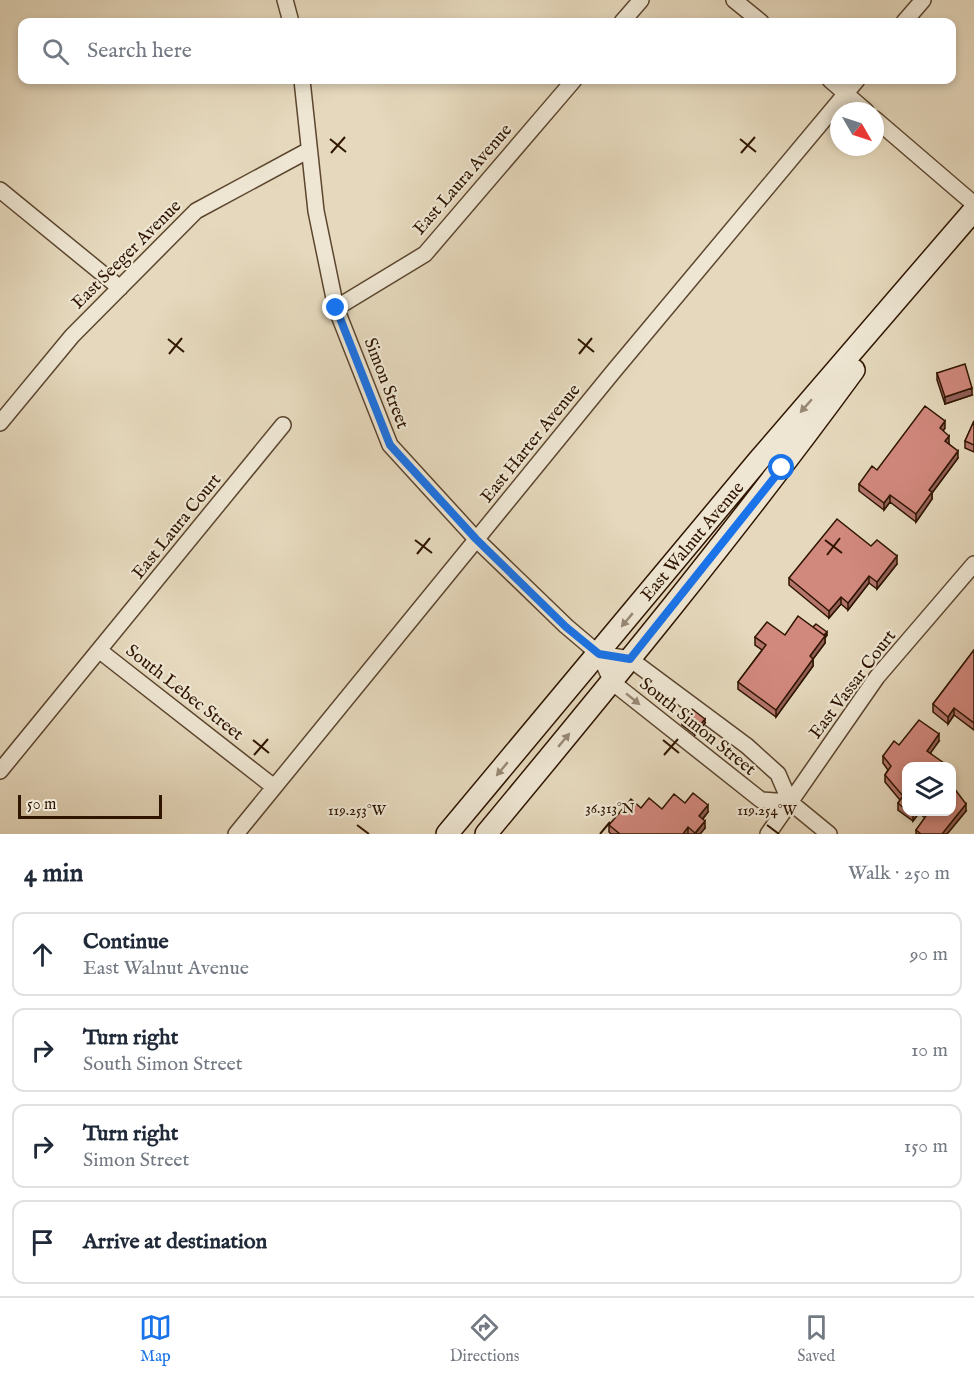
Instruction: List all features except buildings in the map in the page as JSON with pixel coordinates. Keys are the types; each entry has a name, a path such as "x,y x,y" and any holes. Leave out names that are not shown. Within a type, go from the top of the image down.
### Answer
{"main road":[{"name":"East Walnut Avenue","path":"447,834 758,461 974,210"},
{"name":"East Walnut Avenue","path":"486,834 612,682 782,468 941,251"}],"street":[{"path":"285,0 290,18"},
{"path":"625,18 641,0"},
{"path":"734,0 756,18"},
{"path":"907,18 923,0"},
{"name":"Simon Street","path":"302,84 316,211 336,308 390,445 476,539 566,627 599,654"},
{"name":"East Laura Avenue","path":"336,308 425,254 571,84"},
{"path":"835,84 856,102"},
{"name":"East Harter Avenue","path":"236,834 476,539 854,84"},
{"path":"884,127 974,204"},
{"name":"East Seeger Avenue","path":"0,423 72,336 196,211 309,150"},
{"path":"0,190 120,288"},
{"name":"East Laura Court","path":"100,651 283,425"},
{"name":"East Vassar Court","path":"768,834 877,678 974,564"},
{"path":"0,771 100,651"},
{"name":"South Lebec Street","path":"100,651 274,787"},
{"name":"South Simon Street","path":"599,654 630,659 747,746 778,774 790,802 828,834"},
{"name":"South Simon Street","path":"599,654 612,682 761,800 790,802"}],"route":[{"path":"336,308 390,445 476,539 566,627 599,654 630,659 782,468"}]}
